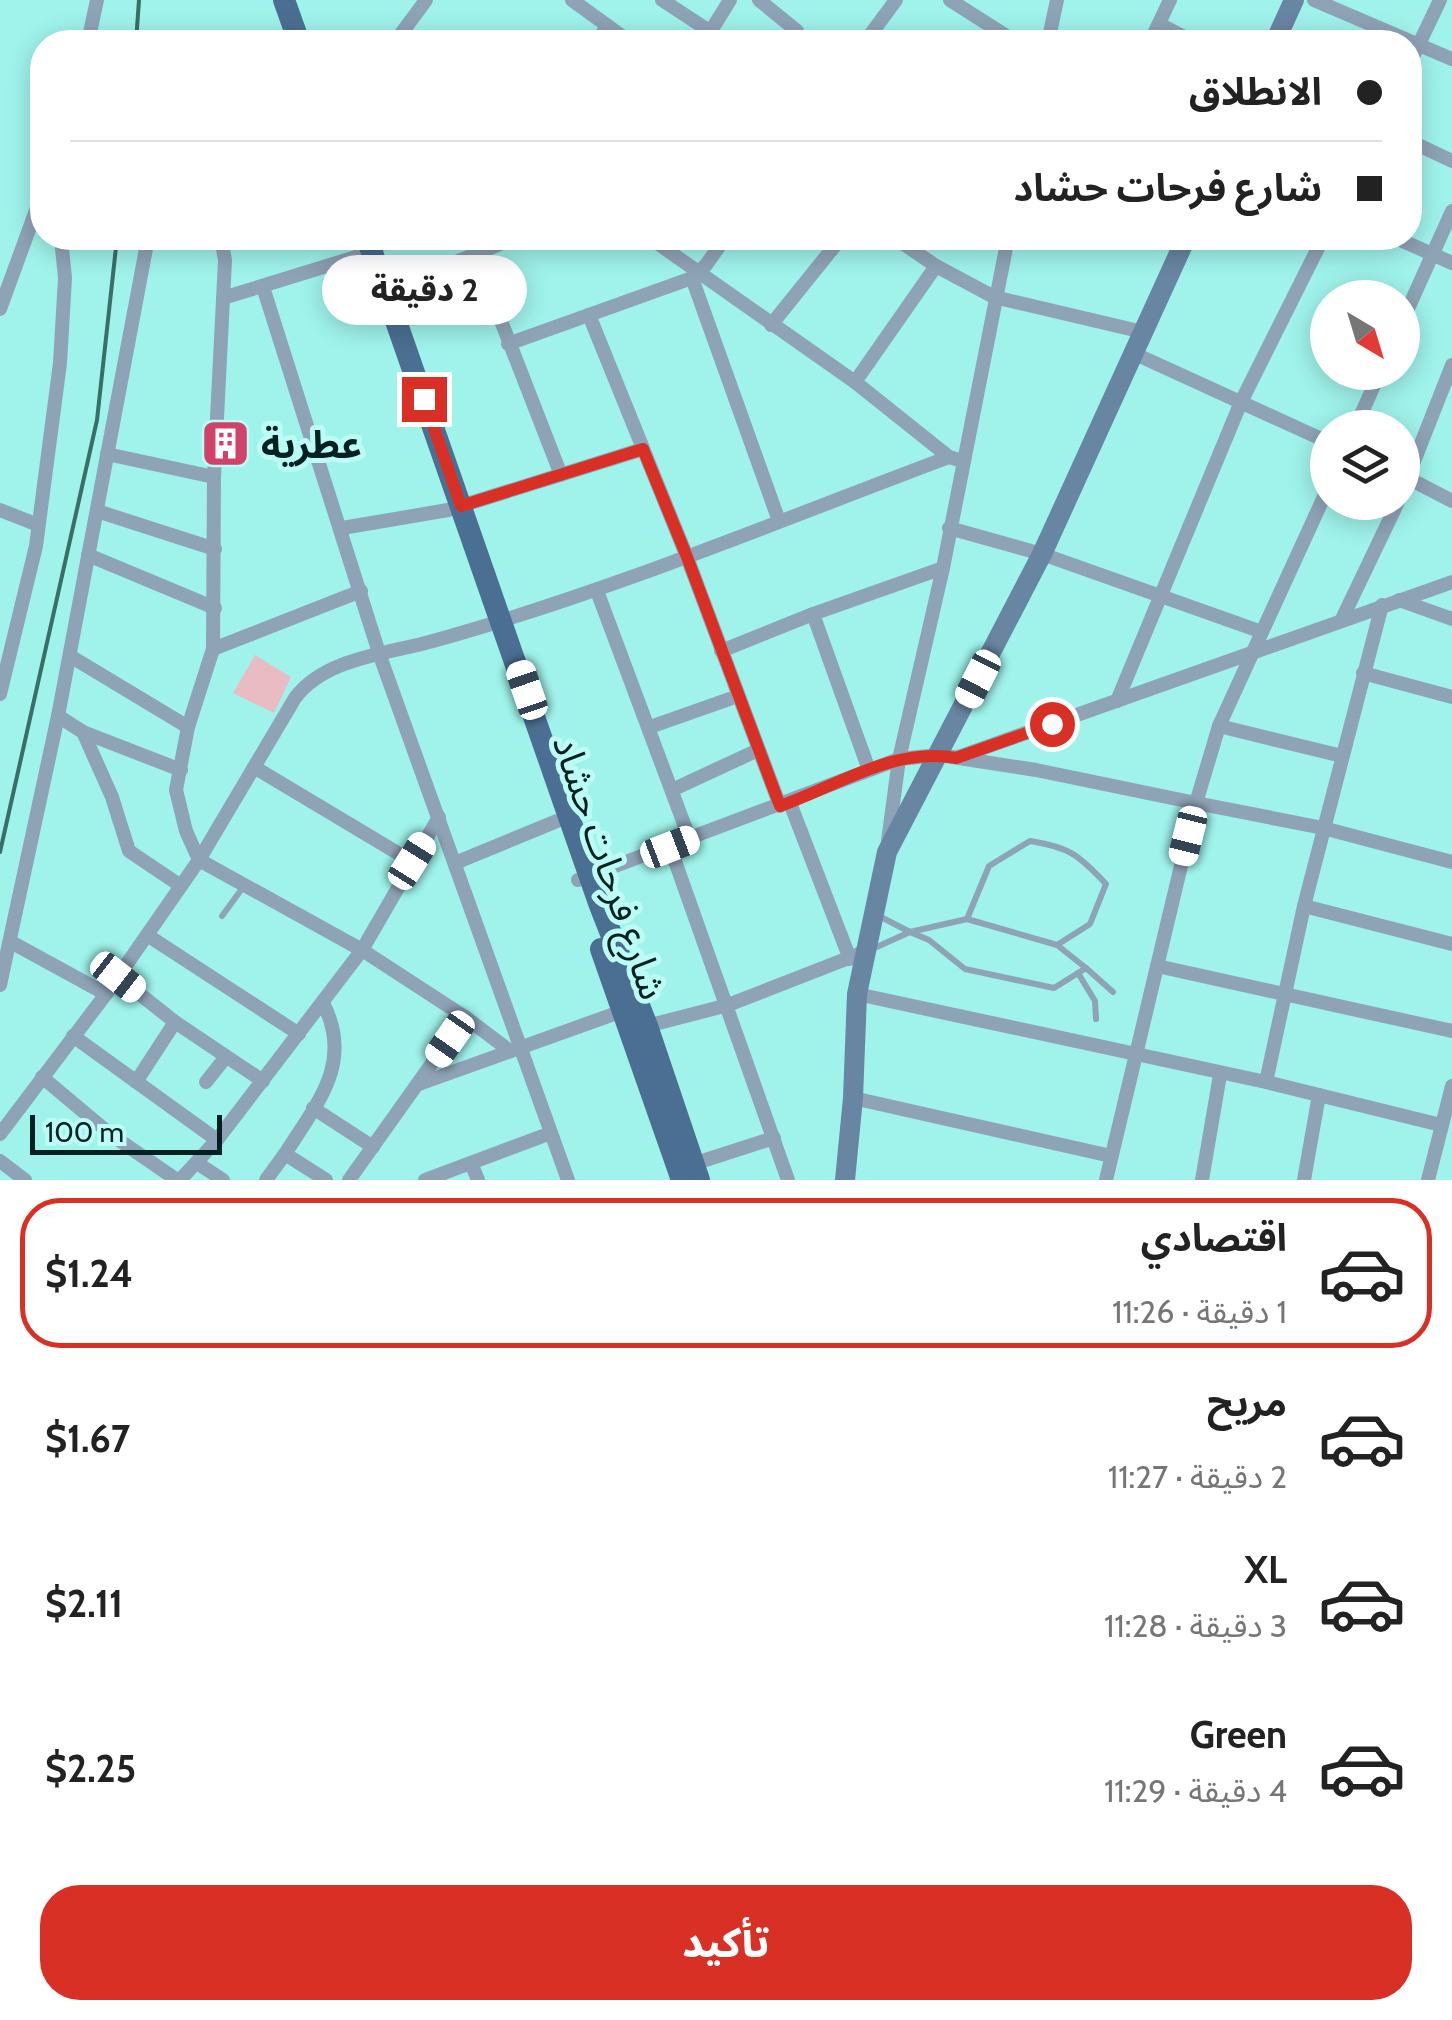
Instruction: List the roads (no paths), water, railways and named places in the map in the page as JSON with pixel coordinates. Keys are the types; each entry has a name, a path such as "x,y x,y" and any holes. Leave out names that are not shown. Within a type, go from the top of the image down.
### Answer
{"main road":[{"path":"272,0 283,30"},
{"path":"284,0 295,30"},
{"name":"شارع فرحات حشاد","path":"364,250 692,1175"},
{"name":"شارع فرحات حشاد","path":"546,768 557,821 584,878"}],"street":[{"path":"90,30 96,0"},
{"path":"404,30 426,0"},
{"path":"662,0 698,30"},
{"path":"711,30 730,0"},
{"path":"759,0 796,30"},
{"path":"873,30 896,0"},
{"path":"950,0 999,30"},
{"path":"1051,30 1057,0"},
{"path":"1156,30 1170,0"},
{"path":"1280,30 1294,0"},
{"path":"1314,0 1386,30"},
{"path":"1422,38 1440,0"},
{"path":"578,2 614,30"},
{"path":"1159,24 1171,30"},
{"path":"605,30 608,26"},
{"path":"1422,45 1452,59"},
{"path":"1422,147 1452,162"},
{"path":"1420,283 1452,211"},
{"path":"0,309 30,227"},
{"path":"1422,249 1452,263"},
{"path":"0,694 38,525 60,362 65,278 62,250"},
{"path":"0,985 70,656 146,250"},
{"path":"223,250 214,478 213,649 188,727 177,803 199,860 362,950 515,1049"},
{"path":"223,298 352,250"},
{"path":"381,293 485,250"},
{"path":"665,250 855,382 955,458"},
{"path":"508,344 696,275 716,250"},
{"path":"771,325 831,250"},
{"path":"913,250 994,298 1143,332"},
{"path":"844,1180 853,1098 857,956 887,852 899,760 943,568 955,458 1005,250"},
{"path":"887,852 947,756 1181,250"},
{"path":"1117,702 1241,402 1316,250"},
{"path":"475,254 561,475"},
{"path":"855,382 936,266"},
{"path":"696,275 779,520"},
{"path":"263,286 380,656 455,863 515,1049 568,1180"},
{"path":"590,315 687,557 758,750 857,956"},
{"path":"1134,353 1310,434"},
{"path":"1420,445 1452,365"},
{"path":"342,528 454,508 643,449"},
{"path":"107,454 214,478"},
{"path":"0,1134 106,994 199,860 295,698 310,682 332,669 497,624 597,591 779,520 955,458"},
{"path":"1420,488 1452,501"},
{"path":"0,510 38,525"},
{"path":"97,510 215,549"},
{"path":"1106,1180 1196,803 1219,726 1313,520"},
{"path":"1342,619 1389,520"},
{"path":"948,528 1042,554 1262,632"},
{"path":"88,555 215,608"},
{"path":"721,651 943,568"},
{"path":"584,878 869,770 899,760 947,756 1117,702 1452,582"},
{"path":"213,649 361,591"},
{"path":"597,591 690,840"},
{"path":"1399,600 1452,619"},
{"path":"1266,1082 1304,906 1382,605"},
{"path":"813,614 869,770"},
{"path":"0,626 16,633"},
{"path":"70,656 188,727"},
{"path":"1363,674 1452,697"},
{"path":"650,727 738,696"},
{"path":"58,716 83,732 181,770"},
{"path":"1219,726 1342,756"},
{"path":"83,732 112,797 130,851 181,886"},
{"path":"672,790 758,750"},
{"path":"947,756 1323,828 1452,862"},
{"path":"254,768 412,861"},
{"path":"42,1077 110,1134 179,1180 217,1140 362,950 438,817"},
{"path":"455,863 557,821"},
{"path":"670,847 788,1180"},
{"path":"1304,906 1452,944"},
{"path":"147,935 299,1034"},
{"path":"11,942 106,994"},
{"path":"419,1084 515,1049 636,1014 728,1005 857,956"},
{"path":"1157,966 1452,1031"},
{"path":"118,977 225,1058 263,1081"},
{"path":"857,994 1266,1082 1441,1125"},
{"path":"266,1180 313,1108 332,1070 335,1032 322,1003"},
{"path":"349,1180 466,1016"},
{"path":"136,1082 175,1022"},
{"path":"73,1036 217,1140"},
{"path":"206,1082 225,1058"},
{"path":"1202,1180 1220,1075"},
{"path":"1304,1180 1319,1095"},
{"path":"1428,1180 1451,1095"},
{"path":"853,1098 1110,1156"},
{"path":"313,1108 373,1147"},
{"path":"425,1180 551,1134"},
{"path":"692,1175 774,1138"},
{"path":"285,1154 326,1180"},
{"path":"0,1161 25,1180"},
{"path":"198,1163 223,1180"},
{"path":"471,1163 478,1180"}],"lane":[{"path":"966,918 989,866 1030,841 1062,846 1106,884 1090,924 1058,945"},
{"path":"222,916 245,886"},
{"path":"872,912 928,940 966,969 1054,988 1082,970"},
{"path":"857,956 910,932 966,918 1058,945 1082,970 1113,992"},
{"path":"1082,970 1095,1002 1096,1019"}],"railway":[{"path":"137,30 139,0"},
{"path":"0,852 97,420 116,250"}],"place":[{"name":"عطرية","path":"226,444"}]}
